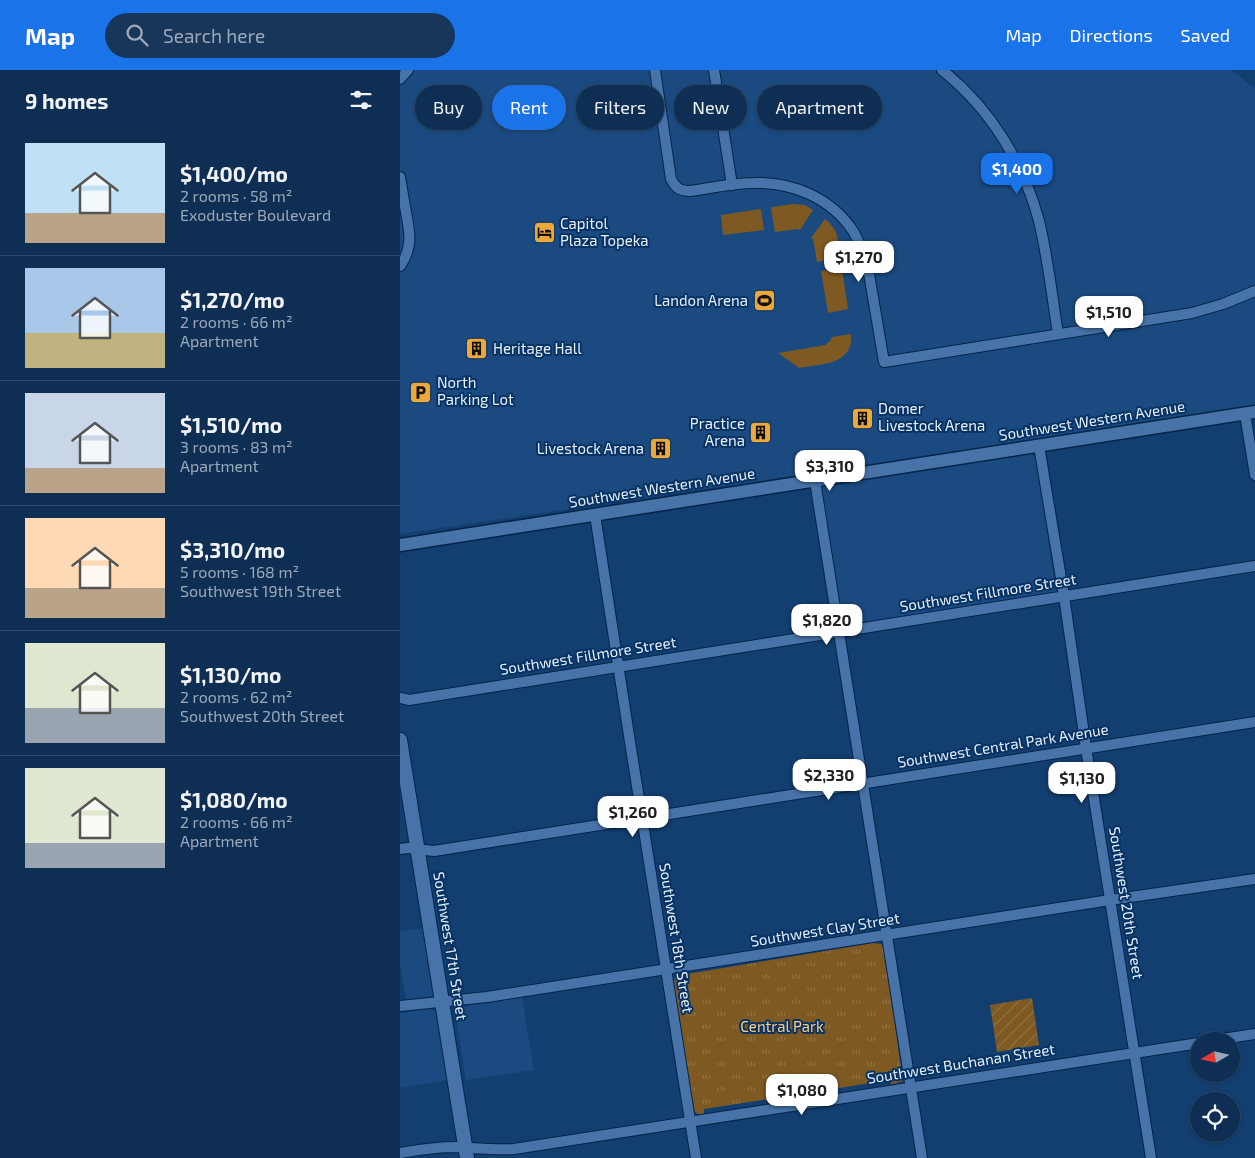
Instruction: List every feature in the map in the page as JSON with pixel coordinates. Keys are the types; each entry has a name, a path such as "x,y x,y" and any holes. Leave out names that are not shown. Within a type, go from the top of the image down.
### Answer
{"main road":[{"name":"Southwest 17th Street","path":"400,740 466,1153"}],"street":[{"path":"400,79 408,70"},
{"path":"655,70 671,179 677,189 690,191 752,183 773,183 798,188 834,209 854,232 867,262 884,362 1192,313 1223,304 1255,291"},
{"path":"714,70 732,185"},
{"path":"942,70 988,116 1008,147 1025,180 1035,208 1042,237 1058,334"},
{"path":"400,177 410,235 407,254 400,266"},
{"path":"1250,413 1255,474"},
{"name":"Southwest Western Avenue","path":"400,545 1250,413"},
{"name":"Southwest 20th Street","path":"1039,446 1151,1158"},
{"path":"815,480 922,1158"},
{"name":"Southwest 18th Street","path":"595,514 696,1158"},
{"name":"Southwest Fillmore Street","path":"400,698 410,700 1255,566"},
{"name":"Southwest Central Park Avenue","path":"400,849 434,851 1255,722"},
{"name":"Southwest Clay Street","path":"400,1006 487,997 1255,878"},
{"path":"1240,1036 1255,1034"},
{"name":"Southwest Buchanan Street","path":"400,1153 455,1147 466,1153 514,1149 1190,1044"}],"shaded area":[{"path":"400,70 1232,70 1255,89 1255,407 400,534"},
{"path":"1027,453 1032,454 1036,460 1056,591 847,627 843,625 821,493 822,487 827,483"},
{"path":"425,928 434,994 406,1000 400,963 400,931"},
{"path":"522,997 534,1070 466,1080 456,1018 457,1012 467,1006"},
{"path":"430,1009 438,1015 449,1080 400,1088 400,1013"}],"green space":[{"path":"793,204 805,205 813,210 800,230 775,232 771,208"},
{"path":"760,209 764,230 723,235 721,215"},
{"path":"825,219 835,231 840,256 839,258 817,262 813,239 811,238"},
{"path":"841,268 848,309 828,313 821,271"},
{"path":"851,334 851,344 847,352 842,357 826,364 799,368 778,353 826,345 832,337"},
{"name":"Central Park","path":"873,943 881,944 884,949 903,1081 891,1084 890,1080 704,1109 704,1114 698,1114 694,1111 674,984 675,976"},
{"path":"1032,998 1039,1045 997,1052 990,1005"}],"place":[{"name":"Capitol Plaza Topeka","path":"544,233"},
{"name":"Landon Arena","path":"764,301"},
{"name":"Heritage Hall","path":"477,349"},
{"name":"North Parking Lot","path":"421,392"},
{"name":"Domer Livestock Arena","path":"862,418"},
{"name":"Practice Arena","path":"761,433"},
{"name":"Livestock Arena","path":"660,449"}]}
